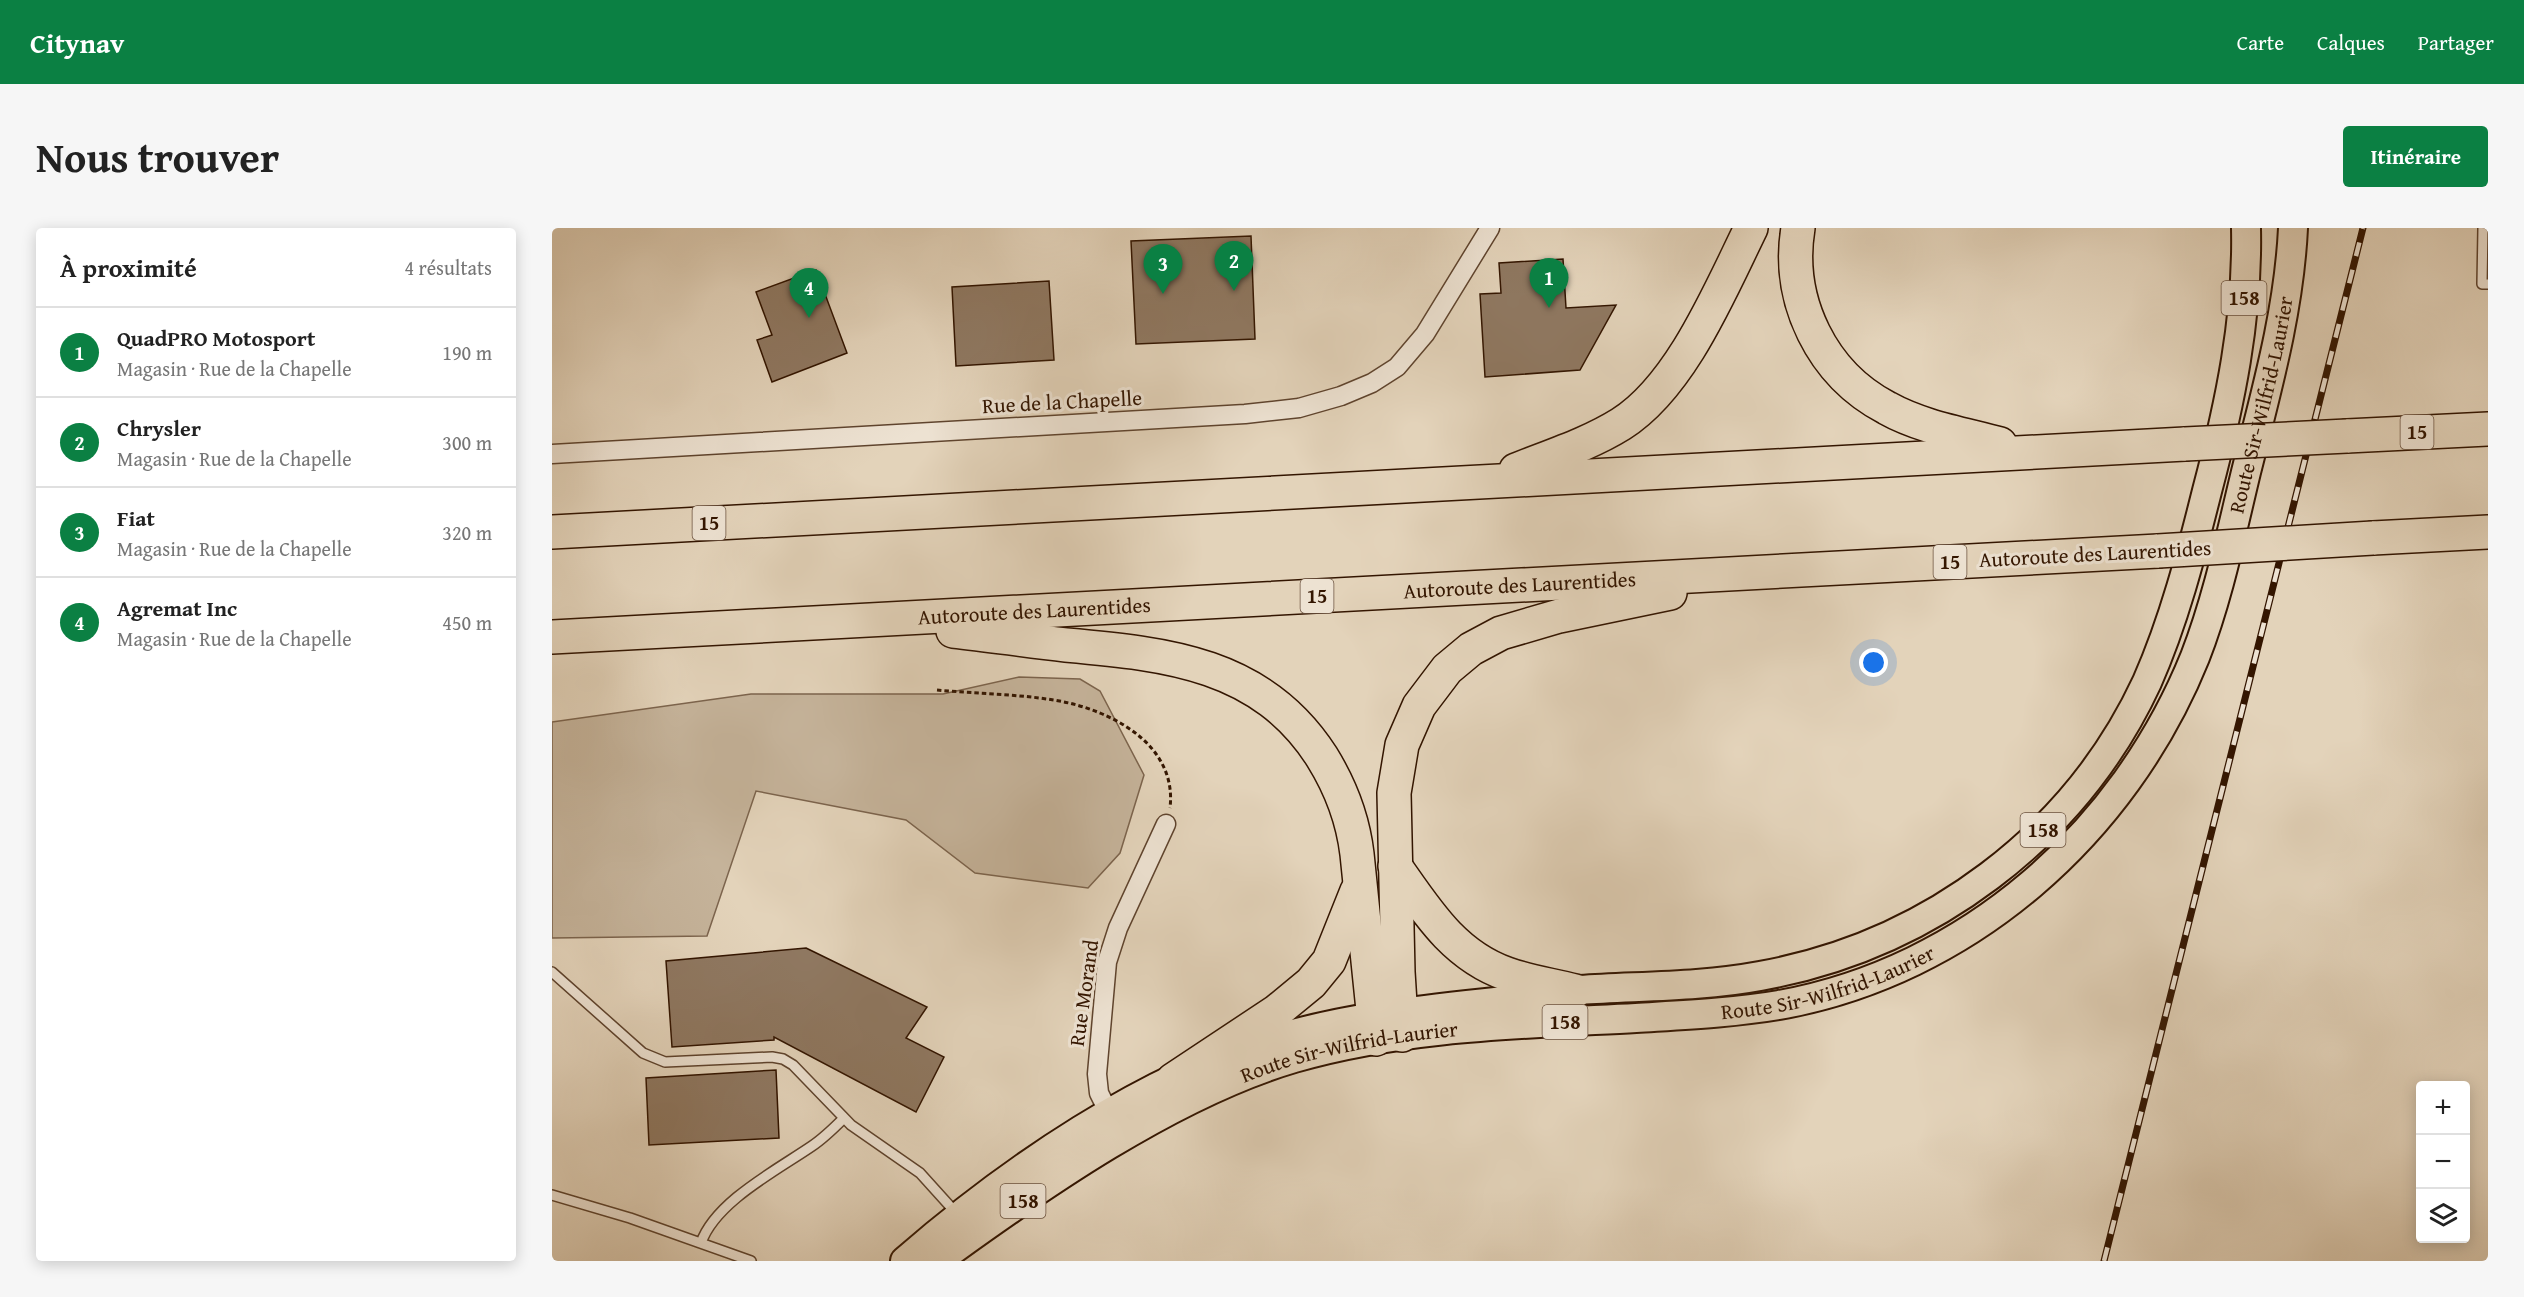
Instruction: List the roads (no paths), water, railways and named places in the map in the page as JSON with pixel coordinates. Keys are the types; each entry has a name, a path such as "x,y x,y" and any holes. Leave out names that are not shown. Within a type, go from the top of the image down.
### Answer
{"highway":[{"path":"1492,480 1599,436 1648,404 1665,385 1684,356 1751,228"},
{"path":"1797,228 1796,269 1806,315 1829,359 1850,382 1874,400 1902,415 2028,452"},
{"name":"15","path":"552,532 1492,480 2488,429"},
{"name":"Autoroute des Laurentides","path":"552,637 2488,532"},
{"path":"1388,1025 1395,866 1394,793 1402,745 1412,719 1428,691 1460,658 1486,640 1518,627 1766,572"},
{"path":"868,620 1140,652 1198,665 1226,674 1249,686 1294,721 1331,772 1352,827 1359,884 1388,1025"},
{"path":"1395,866 1428,914 1462,950 1484,964 1507,974 1575,990"},
{"path":"1173,1080 1276,1011 1311,983 1334,951 1359,884"}],"main road":[{"name":"Route Sir-Wilfrid-Laurier","path":"1116,1126 1200,1096 1257,1071 1326,1050 1388,1025 1575,990 1757,977 1838,956 1884,938 1939,910 1989,877 2028,845 2081,789 2110,747 2147,680 2163,642 2188,563 2232,387 2242,323 2246,228"},
{"name":"Route Sir-Wilfrid-Laurier","path":"905,1261 966,1226 1116,1126 1173,1080 1256,1045 1321,1027 1388,1025 1485,1027 1729,1012 1825,995 1882,975 1938,948 2000,910 2047,871 2103,812 2137,767 2179,694 2197,651 2216,592 2278,345 2287,293 2293,228"},
{"name":"Route Sir-Wilfrid-Laurier","path":"938,1261 966,1226"}],"street":[{"name":"Rue de la Chapelle","path":"552,454 1221,416 1299,408 1358,389 1397,367 1425,334 1490,228"},
{"name":"Rue Morand","path":"1116,1126 1099,1094 1097,1074 1107,962 1118,928 1166,824"}],"lane":[{"path":"2482,228 2482,284 2488,284"},
{"path":"552,972 642,1053 656,1060 665,1062 772,1057 783,1059 793,1065 844,1118 920,1173 966,1226"},
{"path":"701,1242 706,1228 725,1208 780,1166 814,1145 844,1118"},
{"path":"552,1195 630,1218 751,1261"}],"railway":[{"path":"2104,1261 2363,228"}],"place":[{"name":"Chrysler","path":"1234,291"},
{"name":"Fiat","path":"1163,294"},
{"name":"QuadPRO Motosport","path":"1549,308"},
{"name":"Agremat Inc","path":"809,318"}]}
